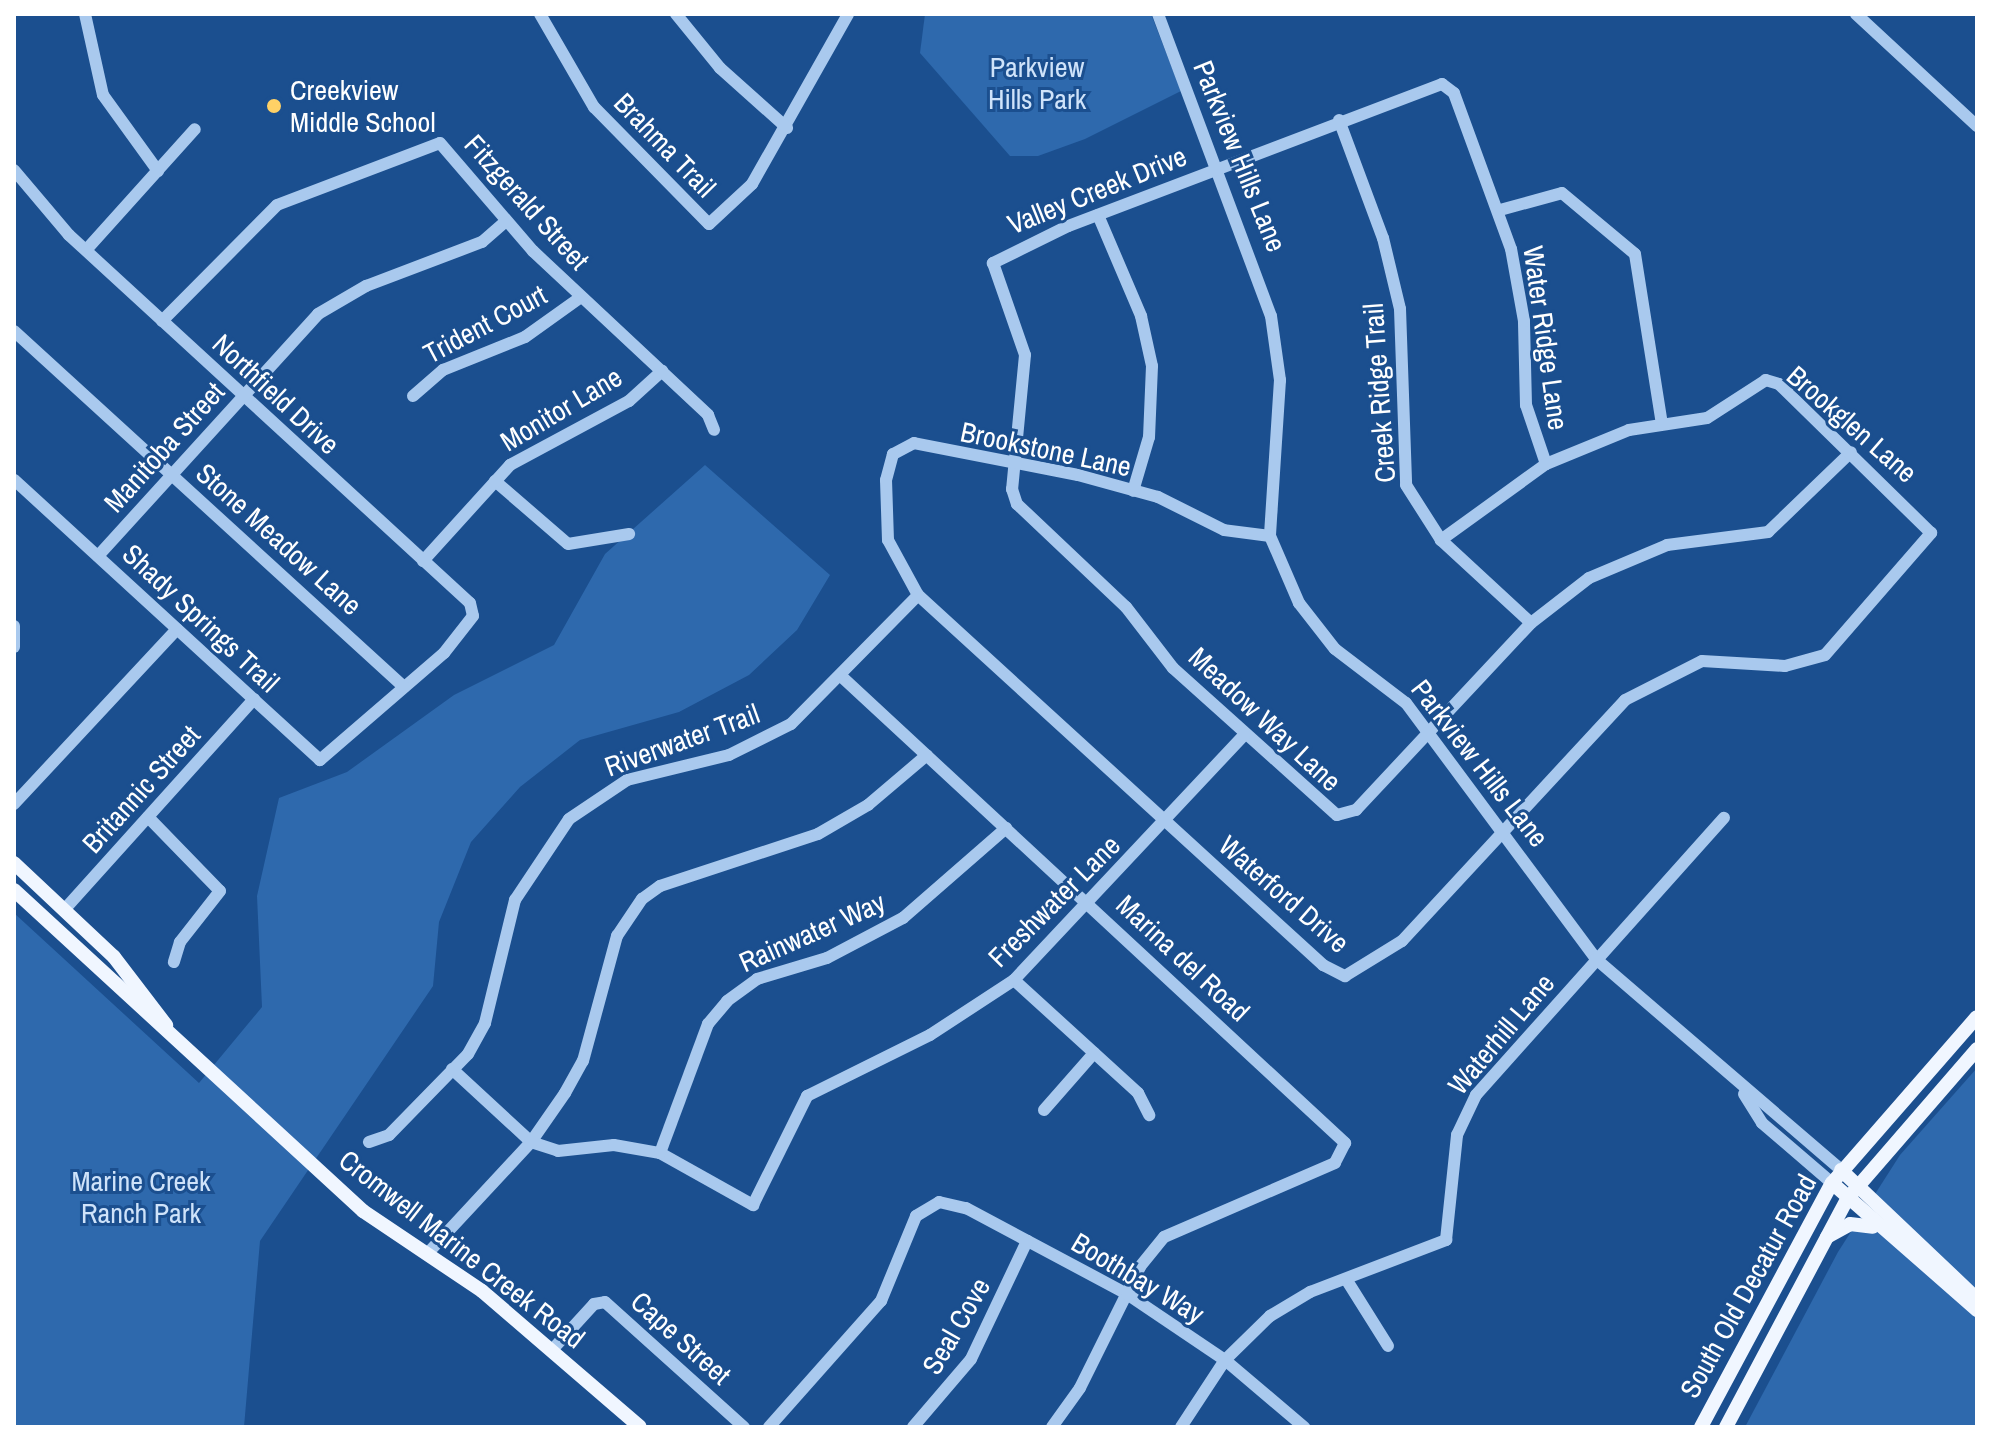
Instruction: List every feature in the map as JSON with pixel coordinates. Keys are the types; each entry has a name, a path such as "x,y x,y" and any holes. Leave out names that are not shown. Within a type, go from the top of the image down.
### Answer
{"main road":[{"name":"Cromwell Marine Creek Road","path":"14,863 114,957 188,1052"},
{"name":"Cromwell Marine Creek Road","path":"14,890 351,1200 552,1350 640,1427"},
{"name":"South Old Decatur Road","path":"1701,1427 1832,1183 1977,1017"},
{"name":"South Old Decatur Road","path":"1726,1427 1823,1239 1848,1198 1977,1049"},
{"path":"1841,1170 1977,1299"},
{"path":"1832,1183 1881,1230 1977,1310"},
{"path":"1823,1239 1850,1224 1881,1230"},
{"path":"1717,1395 1737,1406"}],"street":[{"path":"85,14 103,95 158,171"},
{"name":"Brahma Trail","path":"540,14 594,107 709,224 752,184 787,128"},
{"path":"676,14 720,68 787,128 846,15"},
{"name":"Parkview Hills Lane","path":"1158,14 1262,277 1277,349 1270,536 1317,628 1386,683 1429,732 1504,829 1596,959 1744,1094 1775,1110 1841,1170"},
{"path":"1856,14 1977,126"},
{"name":"Valley Creek Drive","path":"993,263 1098,215 1339,120 1446,86"},
{"name":"Water Ridge Lane","path":"1446,86 1500,210 1524,321 1526,405 1546,464"},
{"name":"Creek Ridge Trail","path":"1339,120 1383,238 1400,309 1406,485 1441,540 1531,623"},
{"path":"87,249 195,129"},
{"name":"Fitzgerald Street","path":"162,321 277,205 434,143 449,149 505,222 708,415 714,430"},
{"name":"Northfield Drive","path":"14,170 40,206 470,603 473,616 444,653 404,687"},
{"path":"1500,210 1562,193 1635,254 1662,424"},
{"path":"1098,215 1141,316 1152,366 1149,437 1133,491"},
{"name":"Manitoba Street","path":"98,556 329,306 482,242 505,222"},
{"name":"Meadow Way Lane","path":"993,263 1025,355 1012,489 1028,517 1126,607 1173,668 1330,812 1343,815 1356,810 1531,623 1630,557 1778,527 1851,452"},
{"name":"Trident Court","path":"413,396 443,370 525,337 581,297"},
{"name":"Stone Meadow Lane","path":"14,331 404,687"},
{"name":"Monitor Lane","path":"423,561 510,465 629,401 662,371"},
{"name":"Brookglen Lane","path":"1441,540 1546,464 1662,424 1707,418 1771,380 1931,528"},
{"name":"Brookstone Lane","path":"902,445 1133,491 1224,530 1270,536"},
{"name":"Waterford Drive","path":"902,445 889,466 883,512 894,556 918,595 1323,965 1345,976 1384,958 1615,709 1653,681 1702,661 1785,666 1825,655 1930,538 1931,528"},
{"path":"495,481 568,544 629,534"},
{"name":"Shady Springs Trail","path":"15,483 320,760 404,687"},
{"name":"Riverwater Trail","path":"369,1142 389,1135 452,1069 485,1023 525,877 569,819 627,780 768,737 842,677 918,595"},
{"path":"14,626 14,647"},
{"path":"14,804 177,629"},
{"name":"Marina del Road","path":"842,677 1090,905 1346,1148 1335,1163 1295,1183 1176,1227 1150,1251 1127,1294"},
{"name":"Britannic Street","path":"64,910 254,699"},
{"name":"Freshwater Lane","path":"660,1153 753,1205 807,1096 930,1035 1014,980 1090,905 1245,734"},
{"path":"427,1254 531,1142 583,1061 617,936 642,899 660,886 818,834 868,805 927,755"},
{"path":"148,817 220,891 180,942 174,962"},
{"name":"Waterhill Lane","path":"1181,1427 1225,1360 1270,1316 1346,1279 1446,1240 1464,1115 1596,959 1724,818"},
{"name":"Rainwater Way","path":"660,1153 708,1024 727,1001 757,979 827,958 903,918 1006,828"},
{"path":"1014,980 1138,1093 1149,1115"},
{"path":"1044,1110 1094,1053"},
{"path":"452,1069 531,1142 558,1151 614,1145 660,1153"},
{"name":"Parkview Hills Lane","path":"1744,1094 1762,1123 1832,1183"},
{"name":"Boothbay Way","path":"769,1427 881,1301 916,1216 930,1203 966,1208 1127,1294 1225,1360 1304,1427"},
{"name":"Seal Cove","path":"913,1427 971,1359 1027,1241"},
{"path":"1346,1279 1388,1346"},
{"path":"1052,1427 1127,1294"},
{"name":"Cape Street","path":"552,1350 594,1304 605,1302 744,1427"}],"green space":[{"name":"Parkview Hills Park","path":"925,14 1151,14 1181,91 1085,139 1038,156 1010,156 920,53"},
{"name":"Marine Creek Ranch Park","path":"705,465 830,575 797,630 749,675 679,712 580,740 520,787 471,842 439,922 433,986 260,1241 244,1427 14,1427 14,913 199,1083 262,1007 257,896 279,798 347,772 454,695 554,645 605,554"},
{"path":"1977,1068 1977,1427 1745,1427 1838,1252 1900,1155"}],"place":[{"name":"Creekview Middle School","path":"274,106"}]}
